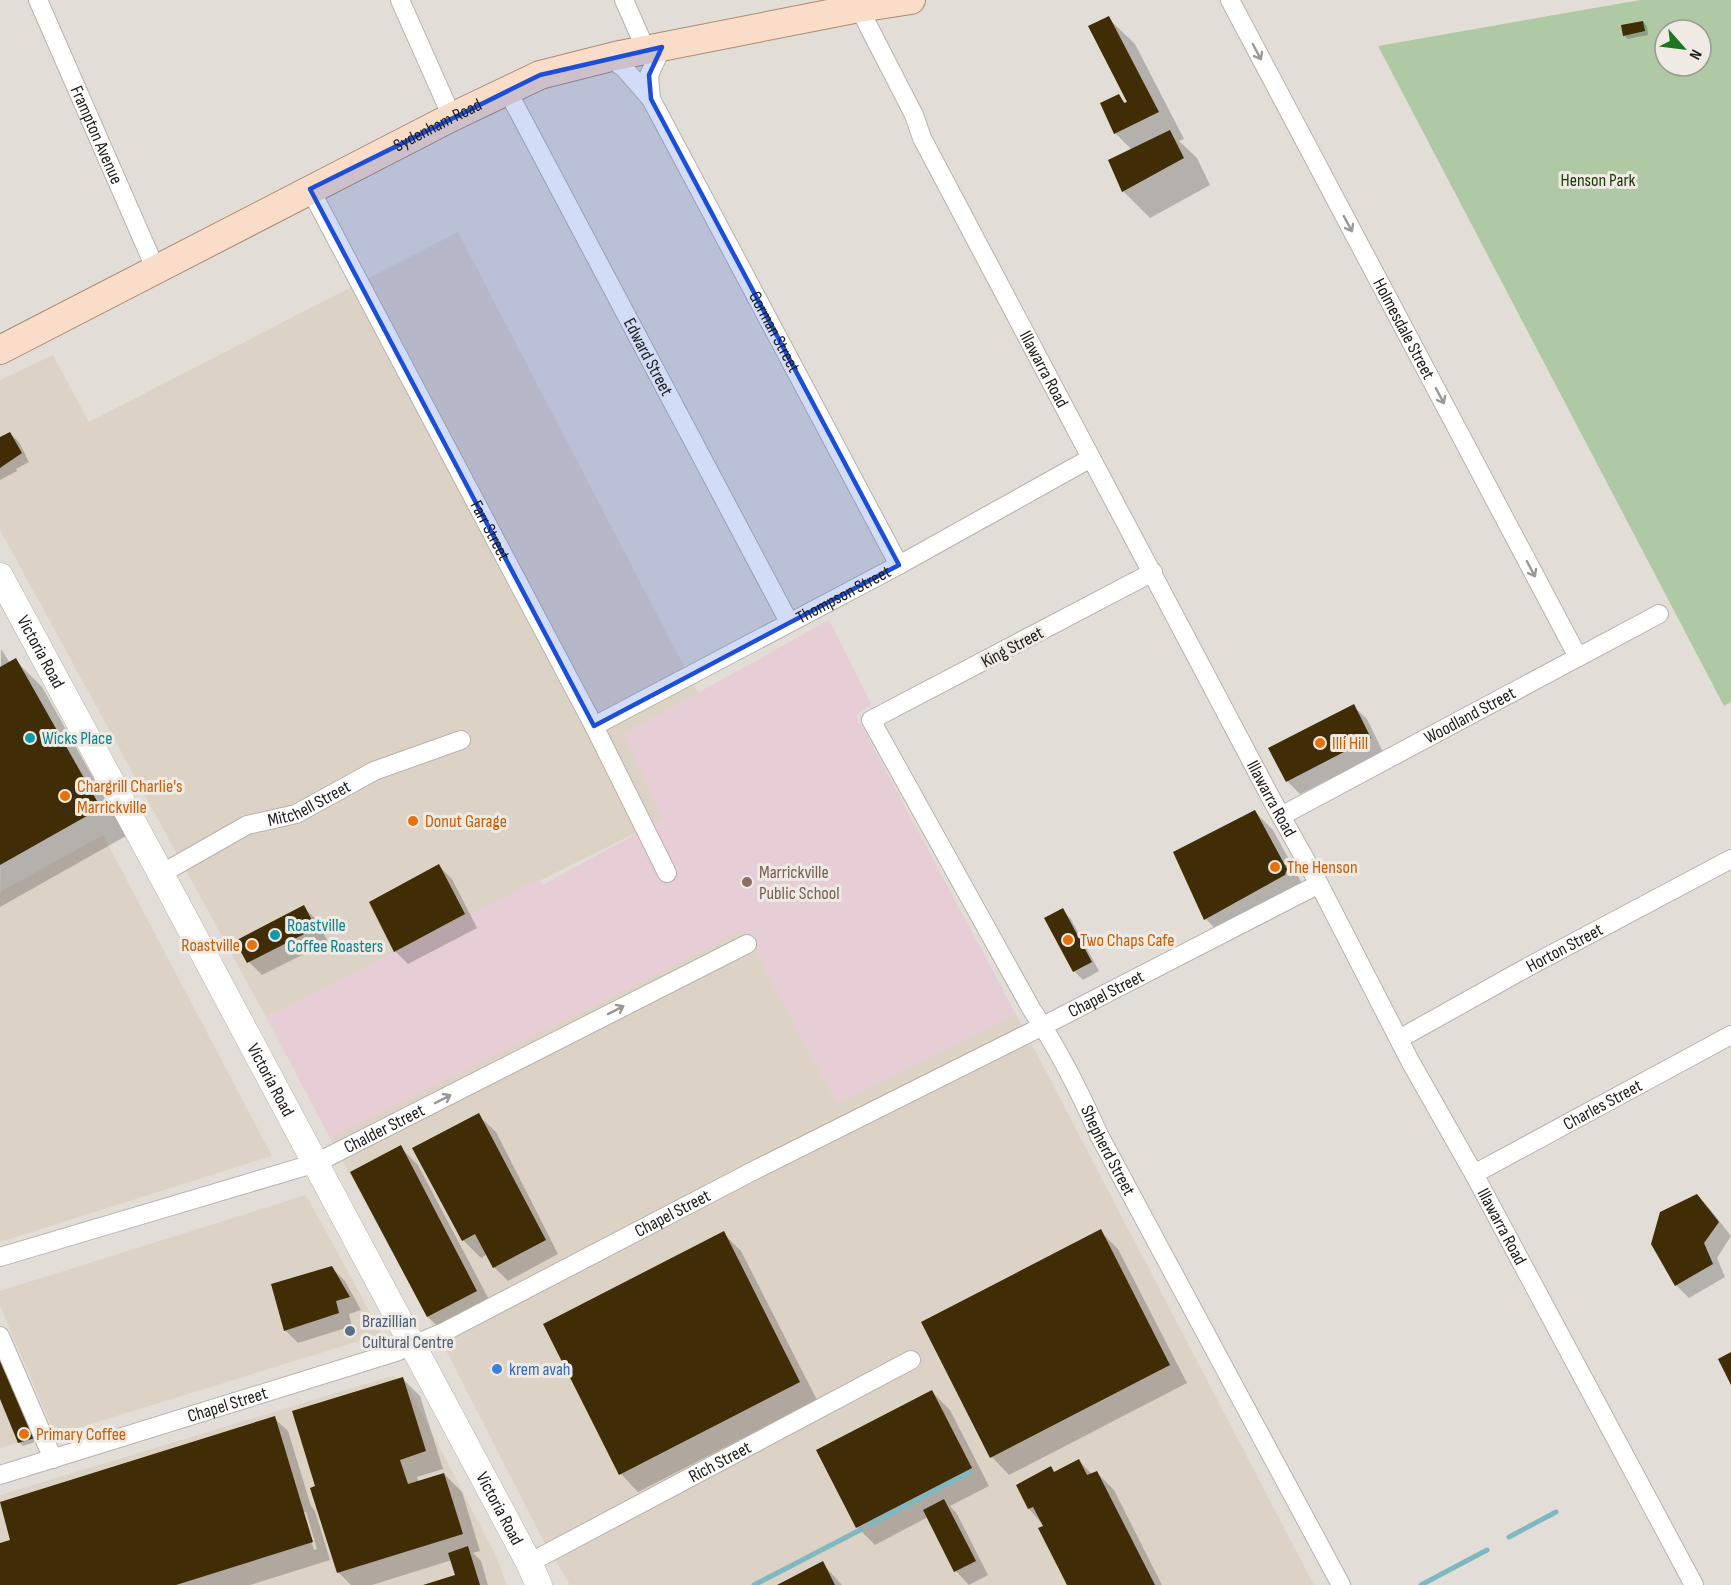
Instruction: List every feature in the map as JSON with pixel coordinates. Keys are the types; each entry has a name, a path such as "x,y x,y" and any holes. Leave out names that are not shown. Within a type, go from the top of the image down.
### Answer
{"main road":[{"name":"Sydenham Road","path":"0,350 310,189 540,75 608,57 910,0"},
{"name":"Victoria Road","path":"0,576 534,1574"}],"street":[{"name":"Frampton Avenue","path":"38,0 156,270"},
{"path":"400,0 452,117"},
{"path":"624,0 654,48"},
{"name":"Holmesdale Street","path":"1230,0 1578,657"},
{"name":"Illawarra Road","path":"859,8 914,114 922,138 1091,458 1154,572 1399,1038 1694,1585"},
{"name":"Gorman Street","path":"651,99 649,75 654,48"},
{"name":"Gorman Street","path":"608,57 624,68 651,99 899,565"},
{"name":"Edward Street","path":"507,90 789,622"},
{"name":"Farr Street","path":"310,189 594,726 667,873"},
{"name":"Thompson Street","path":"594,726 899,565 1091,458"},
{"name":"King Street","path":"871,720 1154,572"},
{"name":"Woodland Street","path":"1281,816 1659,614"},
{"name":"Shepherd Street","path":"871,720 1032,1010 1050,1035 1099,1135 1341,1585"},
{"name":"Mitchell Street","path":"161,874 247,825 296,814 374,771 460,740"},
{"name":"Horton Street","path":"1399,1038 1536,962 1731,859"},
{"name":"Chapel Street","path":"0,1475 396,1352 444,1332 753,1171 1043,1026 1319,884"},
{"name":"Chalder Street","path":"0,1257 316,1163 747,944"},
{"name":"Charles Street","path":"1474,1174 1731,1035"},
{"path":"0,1336 53,1459"},
{"name":"Rich Street","path":"534,1574 911,1360"}],"highlighted area":[{"path":"662,47 649,75 651,99 899,565 594,726 310,189 540,75"}],"shaded area":[{"path":"458,232 698,693 624,734 664,819 266,1017 0,530 0,380 53,355 89,422"},
{"name":"Marrickville Public School","path":"829,620 871,704 856,715 1016,1014 837,1103 744,930 330,1138 266,1017 539,879 543,885 663,819 624,734"},
{"path":"103,835 272,1156 0,1242 0,892"},
{"path":"744,930 837,1103 1016,1014 1314,1585 570,1585 542,1538 451,1360 330,1138"},
{"path":"306,1195 382,1334 55,1435 0,1306 0,1291"},
{"path":"0,1351 35,1438 0,1448"},
{"path":"392,1376 406,1383 495,1554 507,1585 0,1585 0,1495"}],"green space":[{"name":"Henson Park","path":"1640,0 1731,0 1731,702 1724,706 1378,46"}],"building":[{"path":"1109,16 1159,112 1114,134 1100,103 1119,94 1124,103 1127,102 1088,26"},
{"path":"1643,21 1645,31 1623,36 1621,25"},
{"path":"1170,130 1184,158 1122,192 1108,160"},
{"path":"10,432 22,453 0,468 0,437"},
{"name":"Wicks Place","path":"16,658 101,808 0,865 0,667"},
{"name":"Illi Hill","path":"1354,704 1371,738 1286,782 1268,748"},
{"path":"1255,810 1287,869 1285,875 1204,920 1173,852"},
{"path":"439,864 465,914 394,952 369,902"},
{"name":"Roastville Coffee Roasters","path":"304,905 316,928 247,963 235,941"},
{"name":"Two Chaps Cafe","path":"1063,908 1092,962 1073,972 1044,918"},
{"path":"479,1113 546,1240 493,1268 475,1234 462,1241 412,1148"},
{"path":"401,1145 477,1291 427,1317 350,1172"},
{"path":"1697,1194 1719,1222 1704,1243 1713,1264 1675,1286 1651,1244 1660,1212"},
{"path":"1101,1229 1170,1365 990,1458 921,1322"},
{"path":"724,1231 800,1382 619,1475 543,1324"},
{"path":"332,1266 350,1297 336,1301 339,1313 284,1331 271,1284"},
{"path":"0,1351 35,1438 18,1443 0,1399"},
{"path":"1731,1352 1731,1385 1718,1359"},
{"path":"403,1377 426,1451 400,1460 408,1484 444,1473 463,1534 337,1573 310,1488 315,1486 292,1411"},
{"path":"932,1390 972,1468 856,1528 816,1450"},
{"path":"275,1416 313,1542 176,1585 0,1585 0,1543 10,1540 0,1502"},
{"path":"1079,1459 1087,1475 1097,1471 1155,1585 1067,1585 1038,1528 1043,1526 1033,1507 1028,1509 1016,1485 1051,1466 1054,1472"},
{"path":"944,1499 976,1561 954,1572 923,1510"},
{"path":"468,1546 480,1585 423,1585 455,1575 448,1553"},
{"path":"823,1561 835,1585 777,1585"}],"waterway":[{"path":"869,1525 970,1472"},
{"path":"1509,1537 1556,1512"},
{"path":"754,1585 862,1529"},
{"path":"1421,1585 1487,1550"}],"place":[{"name":"Wicks Place","path":"30,738"},
{"name":"Illi Hill","path":"1320,743"},
{"name":"Chargrill Charlie's Marrickville","path":"65,796"},
{"name":"Donut Garage","path":"413,821"},
{"name":"The Henson","path":"1275,867"},
{"name":"Marrickville Public School","path":"747,882"},
{"name":"Roastville Coffee Roasters","path":"275,935"},
{"name":"Two Chaps Cafe","path":"1068,940"},
{"name":"Roastville","path":"252,945"},
{"name":"Brazillian Cultural Centre","path":"350,1331"},
{"name":"krem avah","path":"497,1369"},
{"name":"Primary Coffee","path":"24,1434"}]}
